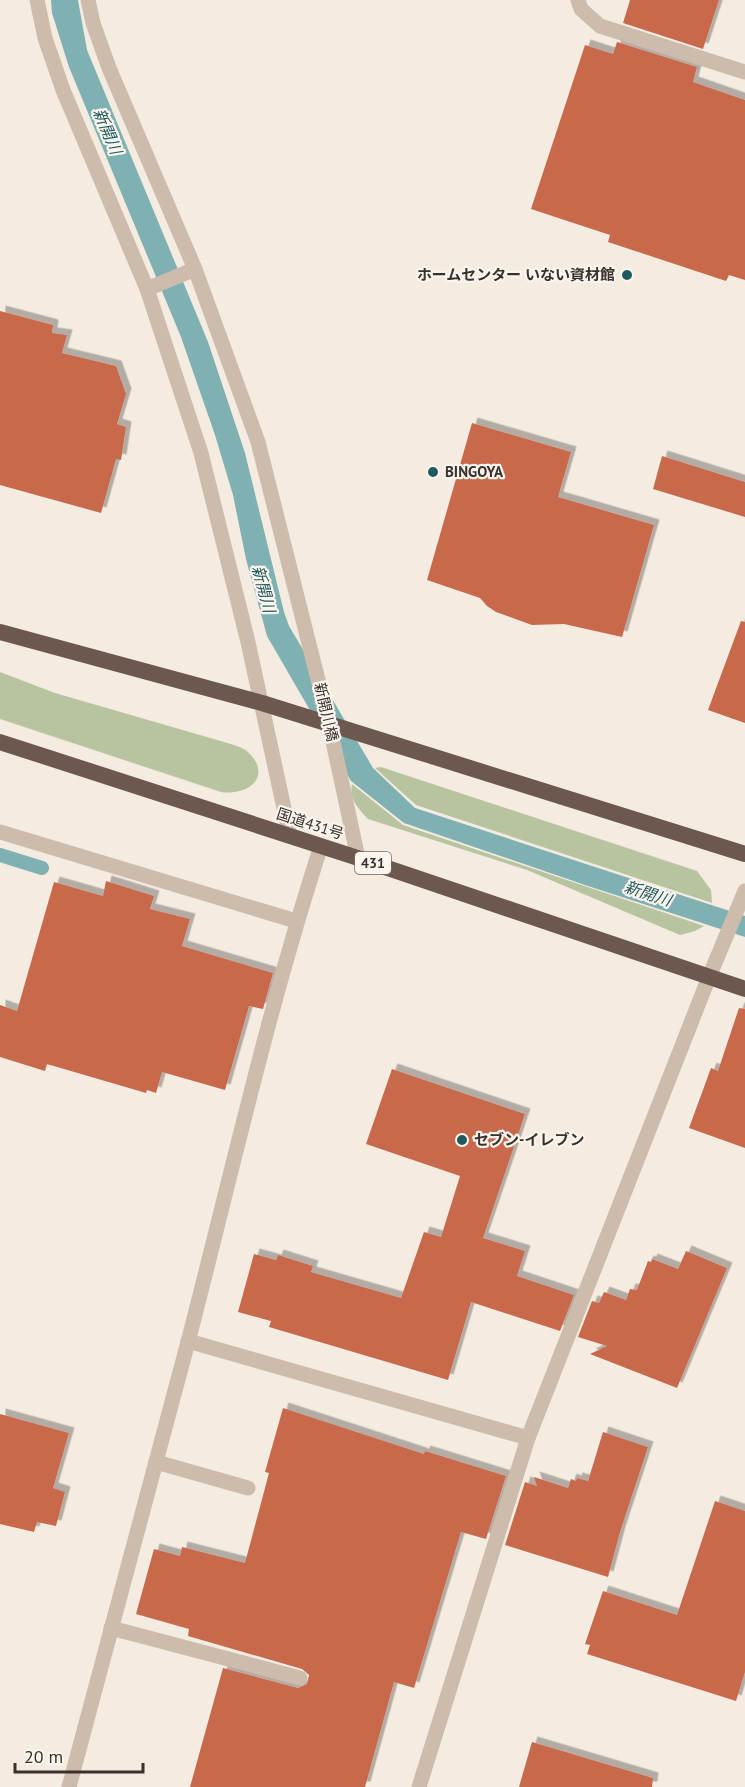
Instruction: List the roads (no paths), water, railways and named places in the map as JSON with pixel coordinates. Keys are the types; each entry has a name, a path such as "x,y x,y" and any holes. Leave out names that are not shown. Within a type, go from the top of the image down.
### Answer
{"highway":[{"path":"0,632 330,723 745,854"},
{"name":"国道431号","path":"0,742 712,971 745,989"}],"street":[{"path":"37,0 45,38 63,90 150,287 201,453 262,703 290,836"},
{"name":"新開川橋","path":"88,0 93,23 109,68 258,442 330,723 358,858"},
{"path":"578,0 581,9 600,26 745,72"},
{"path":"150,287 189,271"},
{"path":"0,832 297,921"},
{"path":"69,1787 188,1341 244,1115 297,921 321,846"},
{"path":"419,1787 528,1438 745,891"},
{"path":"188,1341 528,1438"},
{"path":"156,1462 248,1488"},
{"path":"111,1628 300,1678"}],"water":[{"name":"新開川","path":"51,0 78,0 87,50 208,342 245,453 289,626 373,768 415,808 745,916 745,937 404,823 351,781 267,636 246,559 233,495 215,435 181,337 69,67 52,13"}],"waterway":[{"path":"0,855 42,868"}],"place":[{"name":"ホームセンター いない資材館","path":"627,275"},
{"name":"BINGOYA","path":"433,472"},
{"name":"セブン-イレブン","path":"462,1140"}]}
